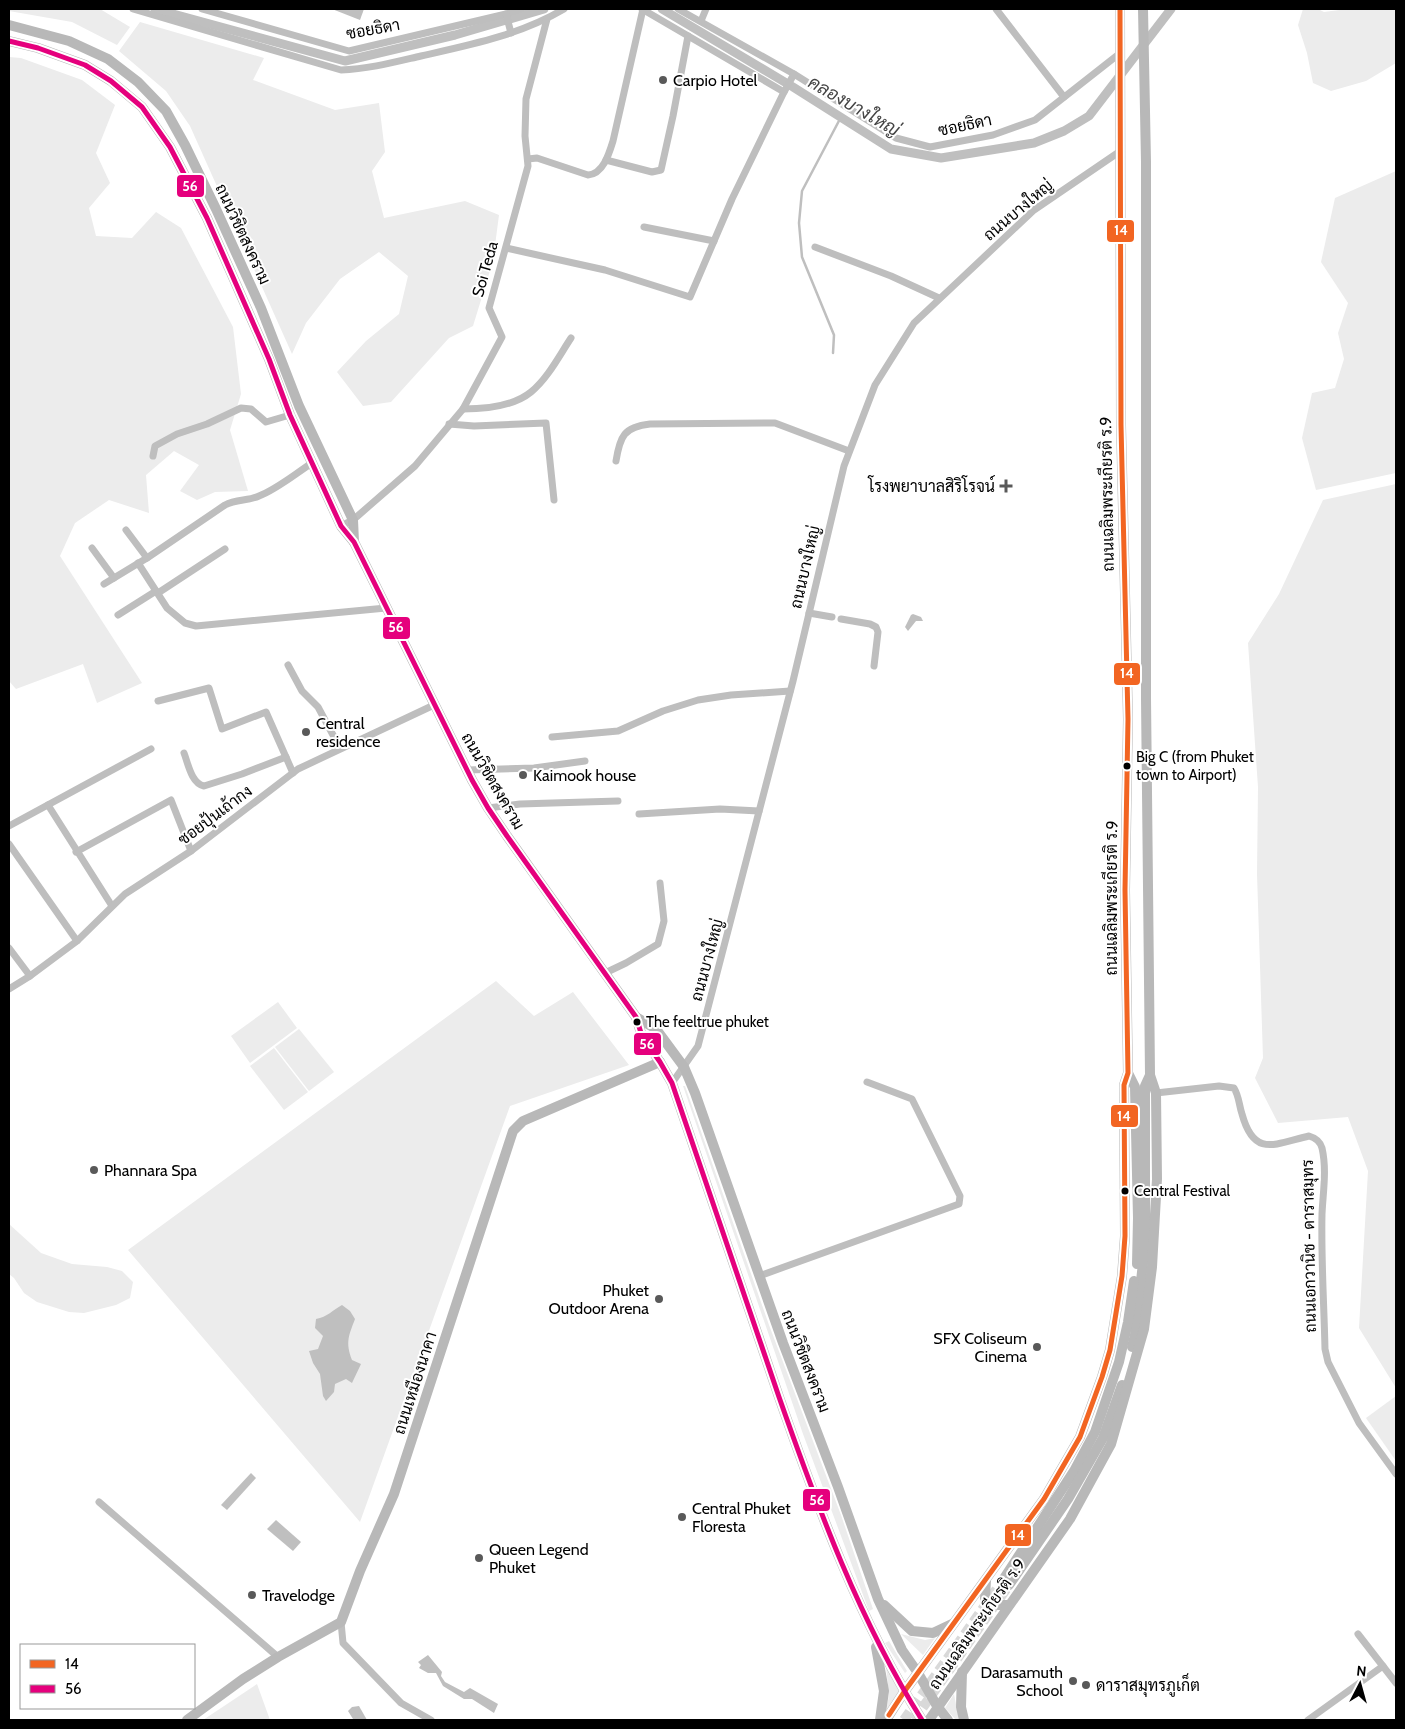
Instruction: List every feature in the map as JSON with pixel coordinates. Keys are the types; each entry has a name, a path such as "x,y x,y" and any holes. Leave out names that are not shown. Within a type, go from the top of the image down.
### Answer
{"main road":[{"name":"ถนนเฉลิมพระเกียรติ ร.9","path":"886,1720 904,1692 1044,1499 1080,1437 1110,1350 1122,1276 1125,1236 1124,1085 1128,1073 1125,890 1128,719 1121,435 1120,9"},
{"name":"ถนนเฉลิมพระเกียรติ ร.9","path":"928,1720 1070,1518 1112,1444 1144,1329 1152,1267 1157,1179 1156,1093 1150,1075 1146,698 1146,162 1143,9"},
{"name":"ถนนวิชิตสงคราม","path":"9,25 69,42 108,58 138,82 166,111 216,209 261,308 299,406 353,520 354,542"},
{"name":"ถนนวิชิตสงคราม","path":"9,41 38,48 85,65 111,81 142,107 170,147 207,218 270,359 290,416 341,526 354,542 467,770 488,808 636,1017 642,1036 672,1083 811,1486 871,1629 904,1692 922,1720"},
{"name":"ถนนวิชิตสงคราม","path":"636,1017 656,1029 684,1067 878,1599 902,1650 937,1706 948,1720"},
{"name":"ถนนเหมืองนาคา","path":"341,1622 360,1571 394,1494 514,1131 523,1121 660,1062"},
{"path":"1128,1073 1135,1087 1138,1218 1137,1267 1119,1362 1094,1432 1074,1472 1006,1583 1068,1499 1103,1438 1124,1378 1135,1335 1145,1245 1145,1086 1150,1075"},
{"path":"986,1580 985,1598 999,1606 1009,1605"},
{"path":"878,1599 897,1619 912,1631 922,1633 933,1633 950,1626 972,1600"},
{"path":"880,1720 884,1691 881,1669 871,1629 887,1618"},
{"path":"187,1720 243,1679 341,1622"},
{"path":"962,1672 961,1707 964,1720"}],"street":[{"path":"133,9 341,70 363,69 472,44 511,33 546,19 564,9"},
{"name":"ซอยธิดา","path":"202,9 349,51 521,9"},
{"path":"528,159 537,158 591,175 599,171 606,160 616,128 643,9 784,92"},
{"name":"ซอยธิดา","path":"678,9 794,74 896,138 930,147 993,135 1036,120 1119,54"},
{"path":"701,21 706,9"},
{"path":"996,9 1064,97"},
{"path":"506,14 511,33"},
{"name":"Soi Teda","path":"341,526 353,520 415,466 463,409 502,337 488,308 528,166 525,136 526,99 546,19"},
{"path":"606,160 652,172 661,170 688,36"},
{"path":"506,248 604,270 690,297 732,198 794,74"},
{"name":"ถนนบางใหญ่","path":"672,1083 698,1046 790,691 849,451 875,385 914,323 940,298 1034,210 1119,152"},
{"path":"644,227 714,241"},
{"path":"815,247 891,276 940,298"},
{"path":"463,409 503,404 526,395 542,381 571,338"},
{"path":"153,456 155,446 168,438 216,420 241,408 251,409 266,422 290,416"},
{"path":"449,424 474,426 546,423 554,500"},
{"path":"616,461 620,441 626,432 636,426 650,424 775,423 849,451"},
{"path":"104,584 138,564 225,505 232,501 252,498 265,493 312,463"},
{"path":"126,530 147,558"},
{"path":"92,548 114,578"},
{"path":"118,615 225,549"},
{"path":"138,564 167,608 185,623 196,626 386,608"},
{"path":"809,613 832,617"},
{"path":"841,619 862,622 876,627 878,632 874,666"},
{"path":"288,666 302,691 318,708 340,748"},
{"path":"158,701 209,688 222,729 266,712 293,773"},
{"path":"552,736 618,731 663,711 698,700 731,694 790,691"},
{"name":"ซอยปุ้นเถ้ากง","path":"9,989 30,976 76,941 125,894 191,851 293,773 340,748 434,705"},
{"path":"9,826 150,749"},
{"path":"184,753 194,779 199,785 204,786 286,757"},
{"path":"467,770 534,768 586,761"},
{"path":"76,852 171,800 191,851"},
{"path":"488,808 520,804 618,801"},
{"path":"48,805 76,852 112,906"},
{"path":"640,814 720,809 759,811"},
{"path":"9,844 76,941"},
{"path":"605,973 658,944 664,921 660,883"},
{"path":"9,948 30,976"},
{"path":"759,1276 959,1204 960,1196 912,1099 867,1082"},
{"name":"ถนนเอกวานิช - ดาราสมุทร","path":"1156,1093 1219,1086 1234,1088 1238,1096 1244,1122 1254,1138 1259,1142 1264,1145 1271,1145 1309,1136 1319,1141 1322,1147 1323,1163 1322,1213 1325,1349 1328,1362 1359,1423 1396,1474"},
{"path":"98,1502 278,1657"},
{"path":"341,1622 343,1644 401,1703 431,1720"},
{"path":"1358,1634 1396,1683"},
{"path":"1308,1720 1383,1666"}],"shaded area":[{"path":"9,9 100,9 130,27 117,45 72,22 9,11"},
{"path":"332,9 364,9 360,20"},
{"path":"1303,9 1318,9 1324,12 1347,9 1396,9 1396,63 1366,81 1331,91 1313,83 1307,53 1298,25"},
{"path":"140,22 264,58 253,80 335,110 379,103 385,152 372,171 384,218 465,201 499,215 493,261 473,326 449,338 391,402 363,406 337,372 366,341 399,314 408,276 379,252 340,279 306,323 292,354 190,126 166,91 119,51"},
{"path":"9,57 21,58 82,80 115,105 96,153 110,183 89,208 96,236 132,238 156,212 181,228 233,327 241,394 230,430 248,491 215,492 197,500 180,491 199,465 174,451 146,475 149,513 109,500 75,523 60,556 142,683 97,703 83,664 16,689 9,681"},
{"path":"1396,171 1396,473 1316,490 1302,438 1312,393 1335,388 1344,359 1338,333 1348,303 1321,262 1335,198"},
{"path":"1396,484 1396,1388 1359,1328 1368,1171 1348,1117 1278,1123 1255,1078 1263,1058 1257,874 1258,787 1248,643 1279,594 1323,500"},
{"path":"913,614 921,617 923,621 916,621 908,631 905,627"},
{"path":"496,981 534,1016 573,992 629,1065 510,1106 360,1522 128,1250"},
{"path":"278,1002 297,1028 250,1063 231,1036"},
{"path":"299,1029 334,1072 309,1091 275,1047"},
{"path":"274,1048 308,1092 284,1110 250,1066"},
{"path":"683,1086 685,1086 769,1325 841,1515 873,1609 869,1611 803,1434"},
{"path":"9,1224 41,1253 72,1264 107,1267 122,1271 133,1282 130,1298 116,1305 84,1313 69,1312 37,1302 24,1293 9,1274"},
{"path":"342,1305 350,1311 355,1319 348,1343 352,1360 361,1364 352,1383 346,1379 335,1384 334,1392 326,1401 323,1396 320,1374 313,1363 309,1351 318,1349 323,1336 315,1328 316,1319 327,1315"},
{"path":"1396,1396 1396,1461 1366,1418"},
{"path":"251,1473 256,1478 227,1510 221,1505"},
{"path":"276,1520 301,1542 293,1551 267,1529"},
{"path":"901,1634 925,1640 935,1638 923,1655"},
{"path":"889,1641 907,1671 905,1673 885,1643"},
{"path":"428,1655 442,1672 441,1676 445,1682 464,1692 470,1688 498,1704 494,1713 472,1699 464,1699 443,1686 436,1673 428,1673 419,1668 421,1665 418,1662"},
{"path":"886,1667 899,1691 886,1714 889,1694"},
{"path":"257,1684 270,1720 203,1720"},
{"path":"954,1694 959,1720 956,1720 945,1708"},
{"path":"359,1706 367,1720 353,1719 348,1711 352,1707"}],"waterway":[{"name":"คลองบางใหญ่","path":"155,9 345,61 455,35 544,9"},
{"name":"คลองบางใหญ่","path":"662,9 793,87 891,149 941,158 1034,143 1064,131 1089,116 1171,9"},
{"path":"833,353 834,335 802,257 799,223 802,191 841,117"}],"tunnel":[{"path":"904,1720 1003,1580"},
{"path":"914,1720 1009,1585"}],"transit line":[{"name":"14","path":"889,1715 1044,1499 1080,1437 1110,1350 1122,1276 1125,1236 1124,1085 1128,1073 1125,890 1128,719 1121,425 1120,9"},
{"name":"56","path":"9,41 38,48 85,65 111,81 142,107 170,147 207,218 269,359 290,415 341,526 354,542 472,780 507,836 636,1017 642,1036 672,1083 779,1397 825,1522 859,1603 899,1682 922,1720"}],"place":[{"name":"Carpio Hotel","path":"663,80"},
{"name":"โรงพยาบาลสิริโรจน์","path":"1006,486"},
{"name":"Central residence","path":"306,732"},
{"name":"Big C (from Phuket town to Airport)","path":"1127,766"},
{"name":"Kaimook house","path":"523,775"},
{"name":"The feeltrue phuket","path":"637,1022"},
{"name":"Phannara Spa","path":"94,1170"},
{"name":"Central Festival","path":"1125,1191"},
{"name":"Phuket Outdoor Arena","path":"659,1299"},
{"name":"SFX Coliseum Cinema","path":"1037,1347"},
{"name":"Central Phuket Floresta","path":"682,1517"},
{"name":"Queen Legend Phuket","path":"479,1558"},
{"name":"Travelodge","path":"252,1595"},
{"name":"Darasamuth School","path":"1073,1681"},
{"name":"ดาราสมุทรภูเก็ต","path":"1086,1685"}]}
